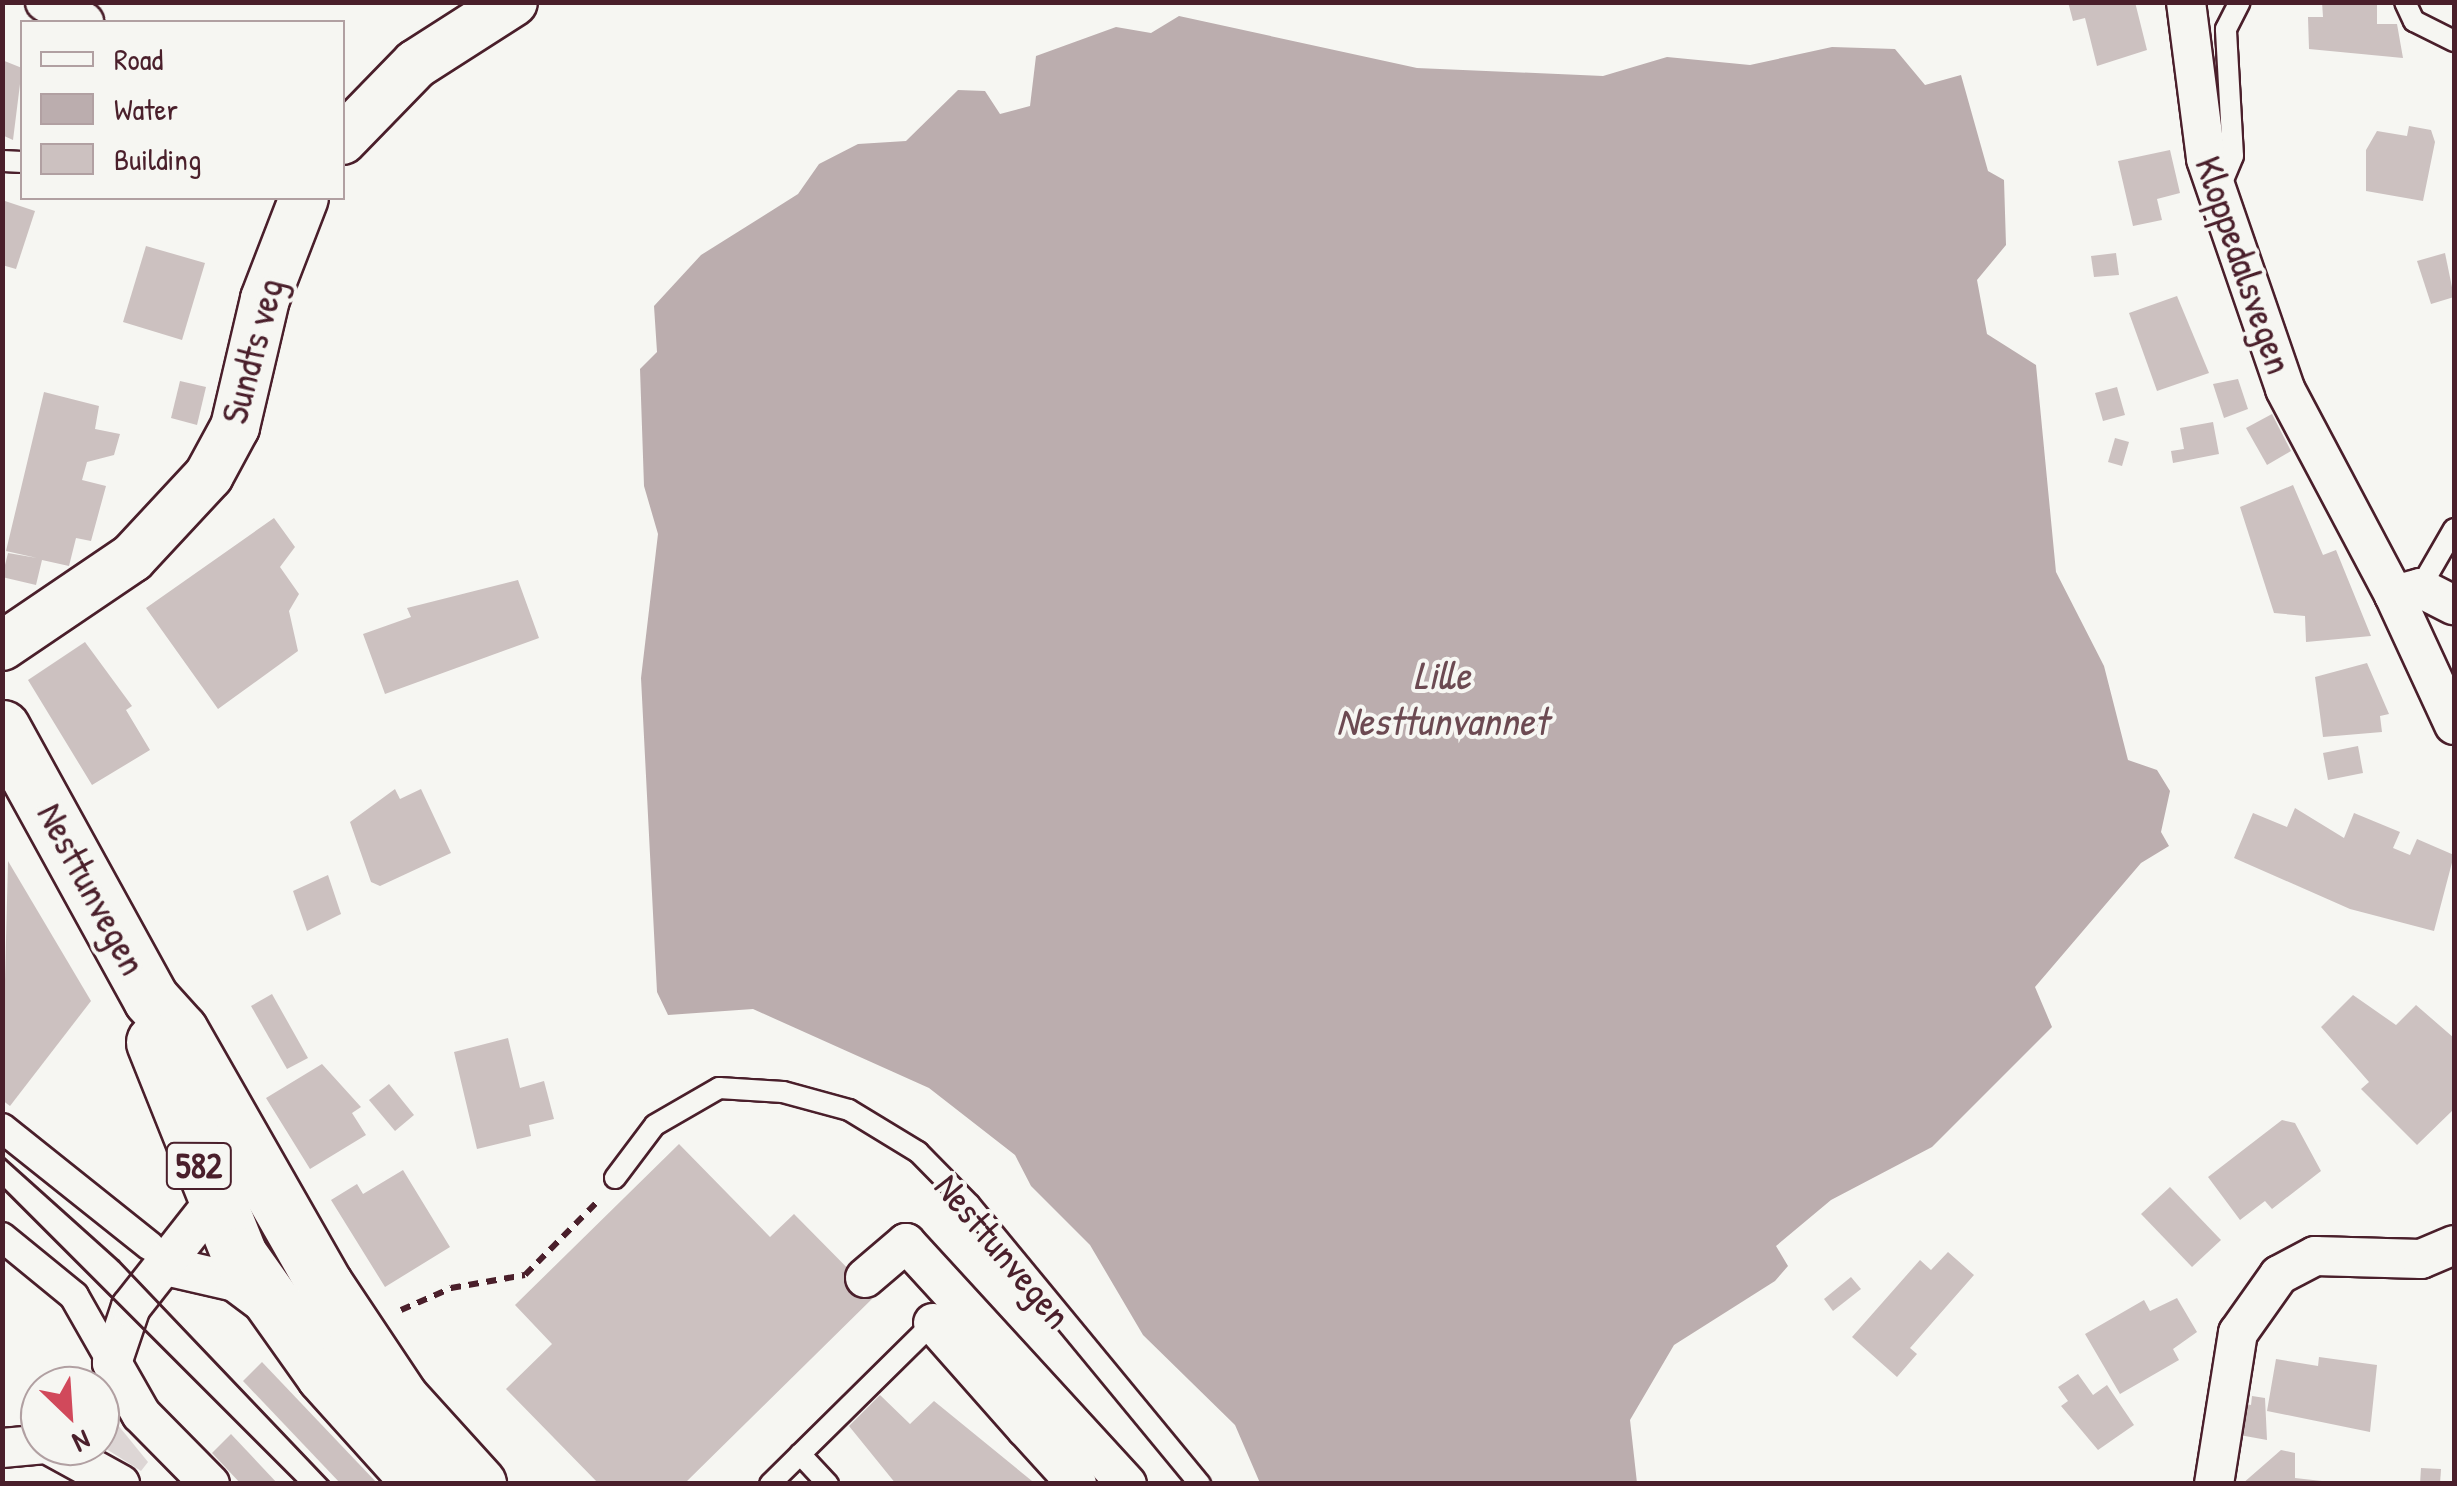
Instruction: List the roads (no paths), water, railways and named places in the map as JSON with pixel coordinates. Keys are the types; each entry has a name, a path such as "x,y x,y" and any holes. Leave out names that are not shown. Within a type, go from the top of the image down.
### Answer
{"main road":[{"name":"Nesttunvegen","path":"2,728 151,999 180,1031 248,1158 400,1398 478,1484"},
{"name":"Nesttunvegen","path":"151,999 151,1033 214,1203 283,1318 422,1484"}],"street":[{"path":"46,2 80,20"},
{"path":"345,137 416,64 513,2"},
{"name":"Kloppedalsvegen","path":"2186,2 2190,79 2216,195 2285,389 2407,592 2454,725"},
{"name":"Sundts veg","path":"2,646 132,558 209,474 235,427 265,300 303,200"},
{"path":"2407,592 2454,605"},
{"path":"2,1128 160,1256"},
{"path":"112,1363 131,1308 160,1256 214,1203 248,1158"},
{"path":"2,1237 74,1296 141,1414 210,1484"},
{"path":"865,1278 906,1243 1127,1484"},
{"path":"2214,1484 2238,1333 2279,1275 2316,1256 2421,1260 2454,1244"},
{"name":"Nesttunvegen","path":"160,1256 235,1282 283,1318"},
{"path":"933,1322 1077,1484"},
{"path":"1026,1428 1054,1400"},
{"path":"87,1466 120,1484"}],"lane":[{"path":"2216,195 2233,156 2226,29 2240,2"},
{"path":"2405,2 2432,34 2454,41"},
{"path":"2407,592 2454,529"},
{"name":"Nesttunvegen","path":"615,1178 656,1125 719,1088 783,1092 849,1110 918,1152 970,1204 1200,1484"},
{"path":"770,1484 933,1322"},
{"path":"800,1454 828,1484"}],"water":[{"name":"Lille Nesttunvannet","path":"1179,16 1417,68 1603,76 1667,57 1750,65 1832,47 1895,49 1925,85 1961,75 1988,171 2004,180 2006,245 1977,280 1987,334 2036,365 2056,572 2104,666 2128,760 2157,770 2170,791 2161,832 2169,846 2141,863 2035,987 2052,1027 1932,1147 1831,1200 1776,1246 1788,1266 1775,1281 1674,1345 1630,1420 1637,1483 1260,1483 1235,1425 1143,1335 1090,1245 1031,1186 1015,1155 929,1088 753,1009 668,1015 657,992 641,678 658,534 644,486 640,369 657,352 654,306 701,255 798,194 819,164 858,144 906,141 958,90 985,91 1000,114 1030,106 1036,56 1116,27 1151,33"}],"tram line":[{"path":"2,1156 118,1260 331,1484"},
{"path":"2,1187 299,1484"}]}
